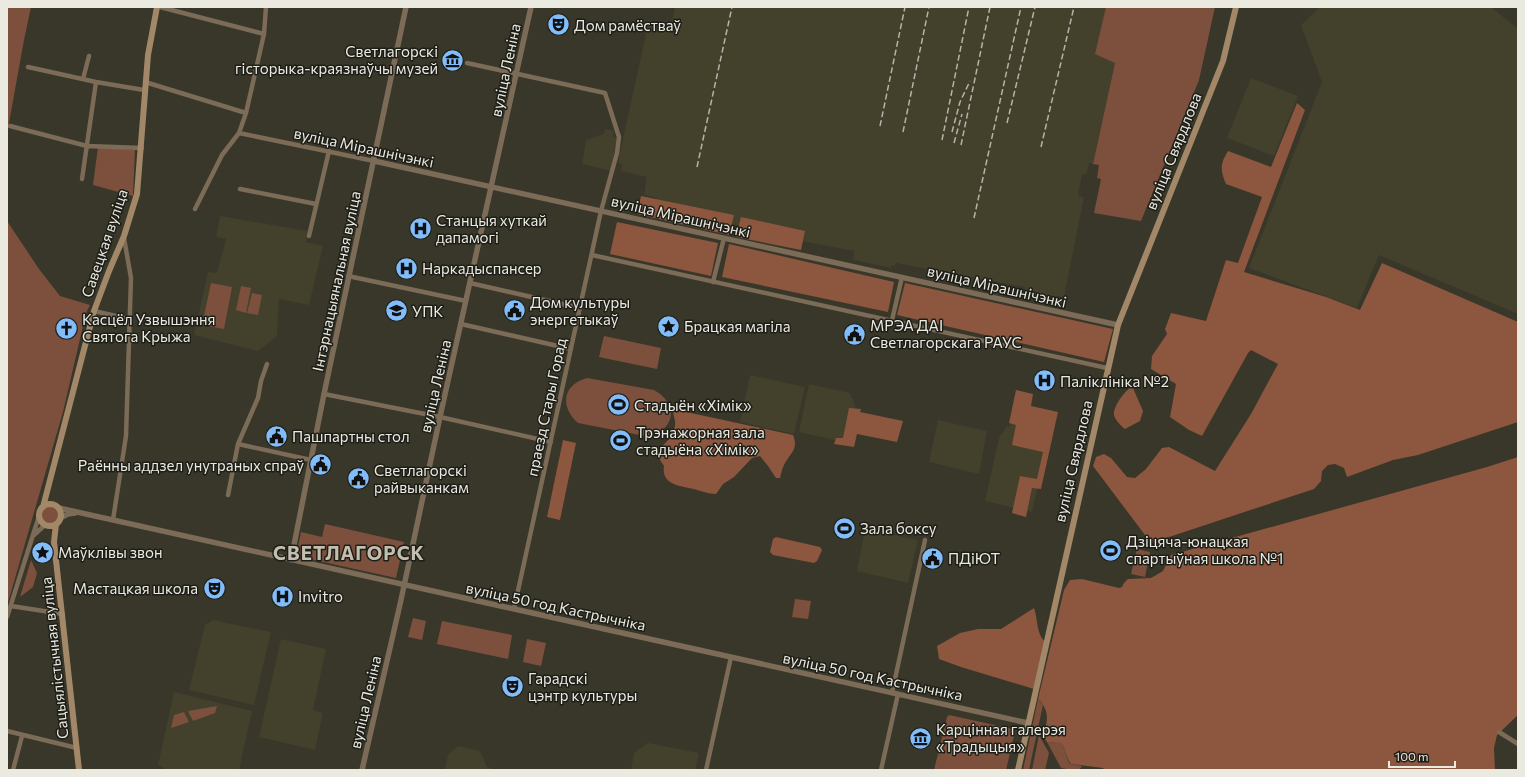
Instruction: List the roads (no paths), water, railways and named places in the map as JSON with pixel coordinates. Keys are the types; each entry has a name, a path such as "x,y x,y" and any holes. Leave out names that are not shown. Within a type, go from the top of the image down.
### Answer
{"main road":[{"name":"Савецкая вуліца","path":"43,506 94,311 124,236 137,194 142,148 144,90 148,55 159,7"},
{"name":"вуліца Свярдлова","path":"1018,770 1107,368 1118,325 1223,61 1236,7"},
{"name":"Савецкая вуліца","path":"49,483 49,494 53,504"},
{"path":"53,504 60,511 60,518 56,524 47,525 40,520 39,513 43,506 53,504"},
{"name":"Сацыялістычная вуліца","path":"56,524 54,542 79,770"},
{"name":"Сацыялістычная вуліца","path":"47,525 54,542"}],"street":[{"path":"159,7 264,34"},
{"path":"195,209 222,155 238,133 246,113 264,34 266,7"},
{"name":"Інтэрнацыянальная вуліца","path":"291,560 348,276 406,7"},
{"name":"вуліца Леніна","path":"362,770 531,7"},
{"path":"83,80 89,56"},
{"path":"467,62 517,74"},
{"path":"28,67 83,80 144,90"},
{"name":"праезд Стары Горад","path":"514,609 601,211 617,153 619,137 605,93 517,74"},
{"path":"82,179 96,82"},
{"path":"145,82 246,113"},
{"path":"10,126 87,146 142,148"},
{"name":"вуліца Мірашнічэнкі","path":"238,133 374,160 1118,325"},
{"path":"309,236 329,151"},
{"path":"240,189 316,204"},
{"path":"113,520 126,436 131,278 124,236"},
{"path":"713,282 724,238"},
{"path":"592,256 892,320 1107,368"},
{"path":"348,276 466,301"},
{"path":"892,320 902,277"},
{"path":"470,283 580,308"},
{"path":"94,311 129,319"},
{"path":"461,324 571,349"},
{"path":"228,495 238,444 258,398 261,381 267,364"},
{"path":"324,394 440,417 551,442"},
{"path":"238,444 311,460"},
{"name":"вуліца 50 год Кастрычніка","path":"58,508 1028,723"},
{"name":"вуліца 50 год Кастрычніка","path":"60,518 68,514 79,513"},
{"path":"7,618 39,516"},
{"path":"32,538 38,530 47,525"},
{"path":"892,692 925,540"},
{"path":"11,606 62,614"},
{"path":"706,770 732,657"},
{"path":"881,770 898,694"},
{"path":"7,731 22,736 77,748"},
{"path":"1499,732 1518,744"},
{"path":"13,770 22,736"}],"railway":[{"path":"697,167 732,7"},
{"path":"880,126 905,7"},
{"path":"903,132 929,7"},
{"path":"942,140 969,7"},
{"path":"961,145 990,7"},
{"path":"974,218 1021,7"},
{"path":"1007,123 1035,7"},
{"path":"1041,147 1074,7"},
{"path":"952,132 960,102 970,81"},
{"path":"954,143 962,114"}],"place":[{"name":"Дом рамёстваў","path":"559,25"},
{"name":"Светлагорскі гісторыка-краязнаўчы музей","path":"453,60"},
{"name":"Станцыя хуткай дапамогі","path":"421,229"},
{"name":"Наркадыспансер","path":"406,268"},
{"name":"УПК","path":"397,311"},
{"name":"Дом культуры энергетыкаў","path":"514,311"},
{"name":"Брацкая магіла","path":"669,326"},
{"name":"Касцёл Узвышэння Святога Крыжа","path":"66,328"},
{"name":"МРЭА ДАІ Светлагорскага РАУС","path":"854,334"},
{"name":"Паліклініка №2","path":"1044,381"},
{"name":"Стадыён «Хімік»","path":"618,405"},
{"name":"Пашпартны стол","path":"276,436"},
{"name":"Трэнажорная зала стадыёна «Хімік»","path":"621,441"},
{"name":"Раённы аддзел унутраных спраў","path":"320,465"},
{"name":"Светлагорскі райвыканкам","path":"358,479"},
{"name":"Зала боксу","path":"844,528"},
{"name":"Дзіцяча-юнацкая спартыўная школа №1","path":"1111,550"},
{"name":"Маўклівы звон","path":"43,552"},
{"name":"ПДіЮТ","path":"933,558"},
{"name":"Мастацкая школа","path":"214,588"},
{"name":"Invitro","path":"283,596"},
{"name":"Гарадскі цэнтр культуры","path":"512,687"},
{"name":"Карцінная галерэя «Традыцыя»","path":"920,738"}],"district":[{"name":"СВЕТЛАГОРСК","path":"349,552"}]}
